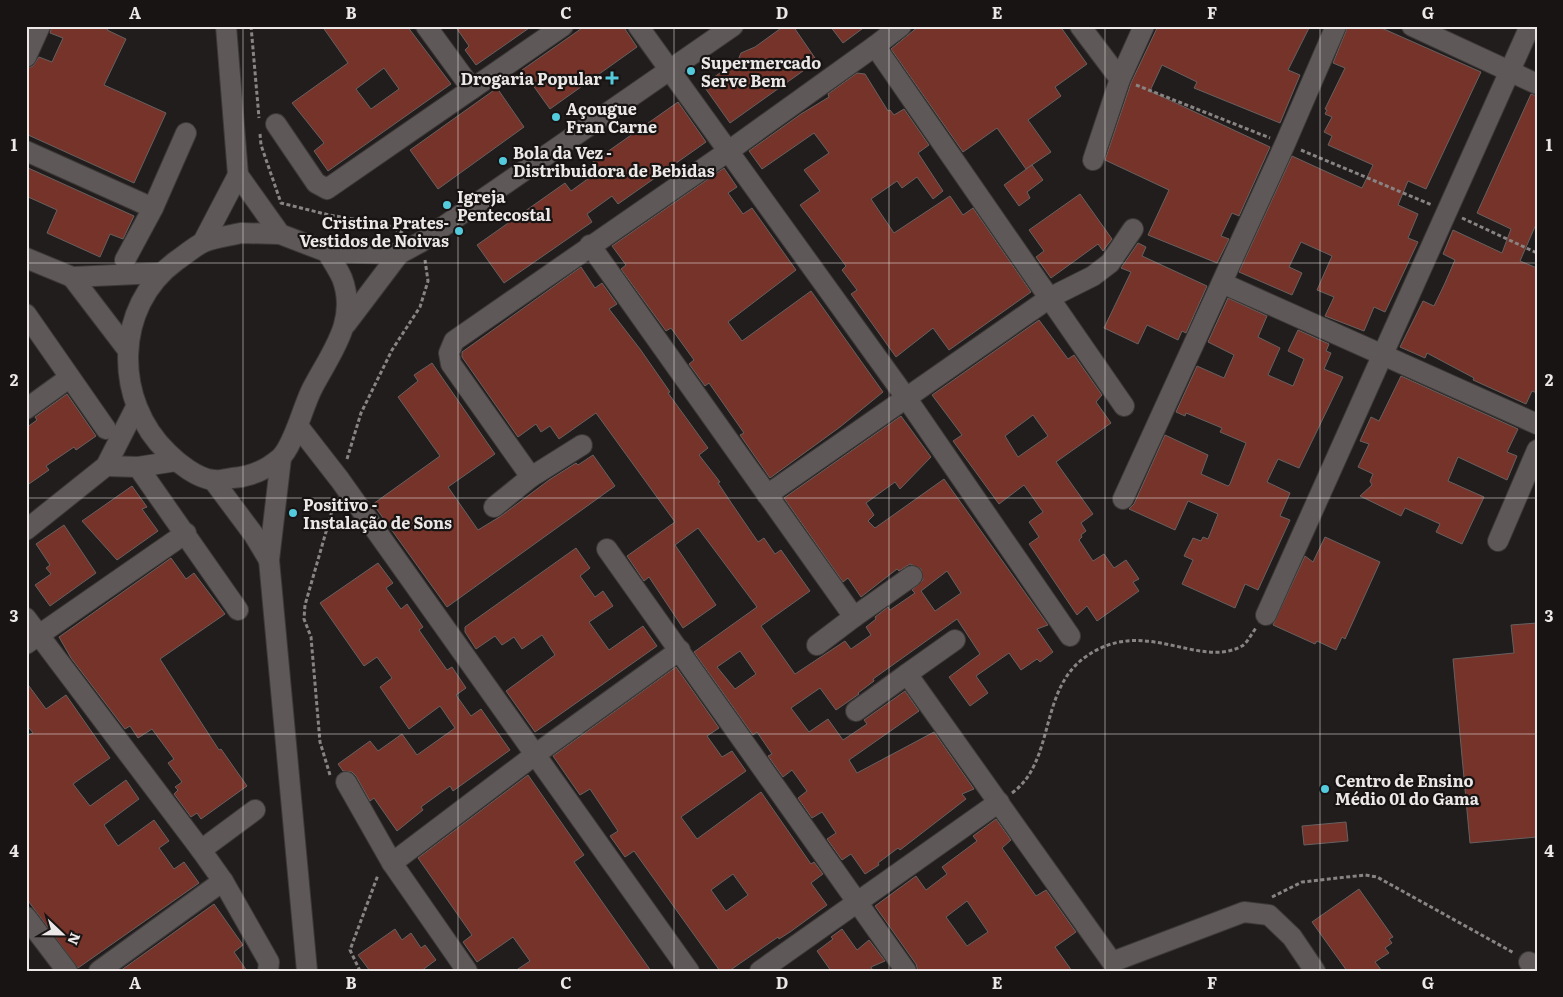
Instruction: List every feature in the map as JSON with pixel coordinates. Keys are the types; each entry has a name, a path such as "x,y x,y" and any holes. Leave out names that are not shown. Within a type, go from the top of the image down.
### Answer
{"street":[{"path":"26,57 40,26"},
{"path":"226,26 238,175 280,234"},
{"path":"426,26 472,89"},
{"path":"276,124 316,183 327,189 563,26"},
{"path":"638,26 670,72 730,150 907,398 1070,636"},
{"path":"307,971 269,560 281,458 298,426 308,396 346,324 399,254 422,242 670,72 733,26"},
{"path":"531,478 450,364 450,353 454,341 590,245 730,150 901,26"},
{"path":"1080,26 1120,79"},
{"path":"1092,160 1120,79 1144,26"},
{"path":"1123,499 1285,144 1336,26"},
{"path":"1412,26 1537,84"},
{"path":"1266,615 1511,73 1530,26"},
{"path":"875,46 1124,406"},
{"path":"125,260 153,208 186,133"},
{"path":"26,152 153,208"},
{"path":"203,242 238,175"},
{"path":"767,495 1050,297 1093,276 1110,262 1133,229"},
{"path":"281,458 249,477 213,480 194,472 176,461 160,445 146,427 136,407 128,378 127,349 137,308 160,273 203,242 241,232 280,234 327,252 399,254"},
{"path":"590,245 854,617"},
{"path":"327,252 342,278 347,300 346,324"},
{"path":"26,258 72,277 160,273"},
{"path":"72,277 127,349"},
{"path":"1222,283 1537,424"},
{"path":"26,314 106,429"},
{"path":"26,409 69,378"},
{"path":"26,530 106,466 136,407"},
{"path":"298,426 340,480 689,971"},
{"path":"494,507 531,478 582,445"},
{"path":"1498,541 1537,450"},
{"path":"106,466 138,467 176,461"},
{"path":"138,467 186,533 238,610"},
{"path":"213,480 254,535 269,560"},
{"path":"33,640 186,533"},
{"path":"607,549 906,971"},
{"path":"817,645 912,576"},
{"path":"26,618 33,640 201,850 269,962 268,971"},
{"path":"856,711 955,640"},
{"path":"386,866 680,650"},
{"path":"907,674 999,802 1110,968 1244,912 1269,916 1292,936 1315,971"},
{"path":"339,782 386,866 467,971"},
{"path":"760,971 999,802"},
{"path":"201,850 255,810"},
{"path":"98,971 222,882"},
{"path":"26,917 68,971"}],"path":[{"path":"1120,79 1447,211 1537,253"},
{"path":"339,782 320,742 311,637 304,619 305,605 361,413 392,350 420,307 428,281 422,242"},
{"path":"999,802 1024,784 1034,767 1050,712 1065,679 1083,658 1105,646 1126,640 1149,640 1215,653 1243,646 1266,615"},
{"path":"360,971 350,950 386,866"},
{"path":"1269,899 1302,882 1366,875 1377,877 1532,966"}],"building":[{"path":"52,26 109,26 107,30 126,39 104,85 166,113 134,183 26,134 26,69 33,66 39,57 52,62 63,38 50,33"},
{"path":"322,26 407,26 451,84 328,171 314,151 324,143 292,103 348,63","holes":["384,68 399,89 371,109 356,89"]},
{"path":"455,26 532,26 476,65 465,50 469,46"},
{"path":"585,26 623,26 637,47 550,109 522,70"},
{"path":"784,26 793,26 817,61 730,123 703,85 738,60 741,53 755,47"},
{"path":"830,26 866,26 843,43"},
{"path":"919,26 1060,26 1087,64 1055,87 1061,96 1028,120 1051,152 1026,169 997,128 963,152 891,49"},
{"path":"1158,26 1310,26 1288,70 1300,75 1280,123 1194,88 1197,82 1162,65 1150,91 1270,147 1239,216 1232,213 1221,236 1229,239 1217,263 1148,235 1169,190 1105,160 1131,83"},
{"path":"1348,26 1377,26 1481,72 1426,189 1408,181 1398,205 1418,214 1408,238 1418,242 1385,312 1374,307 1364,331 1325,316 1334,297 1317,290 1332,256 1301,242 1289,267 1302,273 1292,295 1239,272 1292,156 1362,188 1373,165 1328,145 1332,136 1324,132 1332,117 1325,114 1327,110 1325,109 1345,68 1333,63"},
{"path":"857,73 865,74 888,111 890,110 894,115 904,109 929,145 918,153 943,191 933,199 917,177 902,188 897,181 871,199 894,233 950,196 963,215 973,208 1031,292 949,350 933,328 896,357 851,294 857,290 842,270 846,266 800,205 820,191 804,170 829,153 814,133 762,169 749,151 801,114 829,97 828,94"},
{"path":"497,88 524,127 438,189 410,150"},
{"path":"1531,94 1537,96 1537,222 1520,261 1537,268 1537,393 1532,391 1526,404 1473,380 1474,378 1427,353 1425,358 1400,347 1423,301 1434,306 1445,283 1455,260 1443,254 1453,230 1502,253 1511,229 1477,213"},
{"path":"678,102 706,142 618,204 612,196 587,214 592,222 504,283 477,245 565,183 571,191 596,173 590,164"},
{"path":"1032,165 1043,180 1027,192 1030,198 1019,206 1004,185"},
{"path":"26,167 134,216 123,239 110,234 100,257 47,233 57,210 26,196"},
{"path":"724,168 737,187 728,193 743,214 752,208 796,270 728,322 742,341 811,291 883,392 840,427 770,478 740,435 744,433 709,383 705,386 689,364 694,360 671,328 666,331 621,269 626,265 612,246"},
{"path":"1080,194 1112,239 1103,251 1098,244 1051,278 1036,257 1044,251 1029,230"},
{"path":"1138,243 1146,247 1142,256 1207,286 1186,333 1182,331 1178,340 1147,325 1138,344 1104,328 1131,272 1121,268"},
{"path":"581,267 595,288 602,283 617,304 609,309 640,349 670,392 668,393 708,448 699,455 720,482 718,483 732,504 758,542 764,538 775,554 781,550 810,591 761,626 795,674 845,641 851,649 871,635 866,627 876,619 875,617 888,607 890,610 915,593 912,590 923,580 921,569 910,564 899,571 897,569 861,597 848,578 843,582 784,498 901,416 931,457 900,489 895,482 866,503 874,515 868,521 875,528 944,479 1048,625 1037,629 1053,652 1040,662 1037,659 1021,670 1009,653 976,676 988,693 970,706 949,677 980,654 957,619 873,679 874,681 859,694 836,710 820,688 791,708 809,732 828,719 843,740 867,724 864,720 905,691 919,711 849,760 857,773 934,732 974,789 962,794 966,799 900,850 898,848 878,863 879,865 865,874 851,854 842,860 827,839 836,833 822,812 812,818 798,798 807,791 792,770 783,777 768,756 772,754 757,732 753,735 694,652 757,607 698,528 675,545 716,605 683,628 649,577 644,581 627,556 675,522 596,413 559,439 550,426 541,432 536,424 518,437 462,357 462,352","holes":["947,571 961,593 935,611 921,591","740,651 756,674 735,689 717,667"]},
{"path":"1228,298 1267,316 1258,337 1280,348 1268,375 1293,386 1304,359 1288,351 1298,330 1329,344 1326,351 1331,353 1324,369 1343,377 1299,468 1278,459 1267,482 1290,493 1280,516 1290,520 1258,590 1245,584 1235,608 1182,584 1193,560 1184,556 1193,538 1201,541 1203,537 1208,539 1218,514 1188,501 1175,530 1129,509 1134,504 1165,435 1208,455 1201,474 1228,486 1230,484 1246,443 1220,432 1222,428 1186,413 1185,416 1176,412 1197,366 1224,378 1234,355 1208,342"},
{"path":"1039,320 1068,359 1074,355 1102,395 1096,402 1111,423 1056,462 1093,514 1081,523 1086,531 1079,540 1093,561 1104,554 1114,568 1126,560 1139,579 1133,582 1139,591 1097,621 1087,606 1077,615 1029,544 1039,537 1029,522 1043,512 1024,485 999,504 953,441 962,435 932,395","holes":["1033,415 1048,436 1018,457 1005,436"]},
{"path":"432,363 495,454 448,487 478,530 501,516 549,480 593,455 615,486 447,607 373,504 440,456 398,397 418,381 414,375"},
{"path":"1401,376 1518,429 1507,452 1517,456 1507,480 1458,457 1448,481 1484,497 1462,544 1436,532 1440,524 1405,508 1401,516 1360,496 1372,485 1370,481 1373,474 1358,467 1369,444 1360,441 1371,417 1379,421"},
{"path":"67,394 96,436 76,450 74,447 46,466 49,470 26,486 26,428 37,420 35,417"},
{"path":"132,486 147,507 142,509 158,531 117,560 82,521"},
{"path":"64,525 96,573 50,606 35,585 51,574 46,568 50,565 36,544"},
{"path":"1325,537 1380,562 1345,639 1342,637 1336,650 1317,641 1315,644 1273,625 1305,556 1313,562"},
{"path":"576,548 590,568 580,576 595,597 603,591 613,606 589,622 609,650 643,626 657,646 535,732 506,691 555,655 542,635 522,649 514,637 502,645 495,636 476,649 465,632 465,627"},
{"path":"171,558 186,579 194,573 225,614 160,659 219,750 221,749 247,786 201,819 197,813 191,817 174,794 178,790 175,787 182,782 168,763 174,759 152,729 138,738 130,726 125,729 71,658 59,637"},
{"path":"378,563 393,583 386,588 401,609 407,604 423,627 419,630 447,670 452,667 466,688 456,695 471,716 481,709 510,750 453,791 450,786 421,807 423,810 397,831 374,798 370,801 356,776 352,772 343,771 338,764 370,741 378,751 402,734 417,755 455,728 440,706 409,729 380,687 392,678 377,657 364,666 320,603"},
{"path":"1537,623 1537,837 1470,843 1453,659 1514,653 1511,625"},
{"path":"676,667 719,728 707,736 722,757 732,751 746,771 681,817 697,839 761,792 811,864 814,862 823,874 811,883 827,905 790,932 779,939 778,937 729,971 720,971 634,851 625,857 610,836 618,831 590,789 580,795 553,756","holes":["733,874 748,895 726,911 711,890"]},
{"path":"26,682 46,709 66,695 110,758 73,784 90,806 126,780 139,799 104,825 118,846 154,820 169,841 159,848 174,869 184,862 199,883 78,968 26,898 26,736 33,733 26,724"},
{"path":"528,775 584,855 574,862 651,971 515,971 530,961 513,937 477,962 463,942 472,935 418,858"},
{"path":"996,819 1011,840 1002,848 1036,896 1046,890 1076,932 1055,947 1072,971 918,971 916,964 875,906 916,876 926,890 947,874 942,867 977,841 973,836","holes":["967,901 988,932 967,946 946,917"]},
{"path":"1346,822 1348,841 1304,845 1302,826"},
{"path":"1359,889 1393,937 1389,939 1392,943 1385,948 1389,953 1375,962 1382,971 1347,971 1312,922"},
{"path":"214,904 243,945 234,952 247,971 120,971"},
{"path":"395,929 402,940 411,933 421,948 425,945 436,960 421,971 370,971 358,955"},
{"path":"842,929 857,950 869,940 885,961 871,967 873,971 831,971 817,951 833,939 831,937"}],"place":[{"name":"Supermercado Serve Bem","path":"691,71"},
{"name":"Drogaria Popular","path":"612,78"},
{"name":"Açougue Fran Carne","path":"556,117"},
{"name":"Bola da Vez - Distribuidora de Bebidas","path":"503,161"},
{"name":"Igreja Pentecostal","path":"447,205"},
{"name":"Cristina Prates- Vestidos de Noivas","path":"459,231"},
{"name":"Positivo - Instalação de Sons","path":"293,513"},
{"name":"Centro de Ensino Médio 01 do Gama","path":"1325,789"}]}
